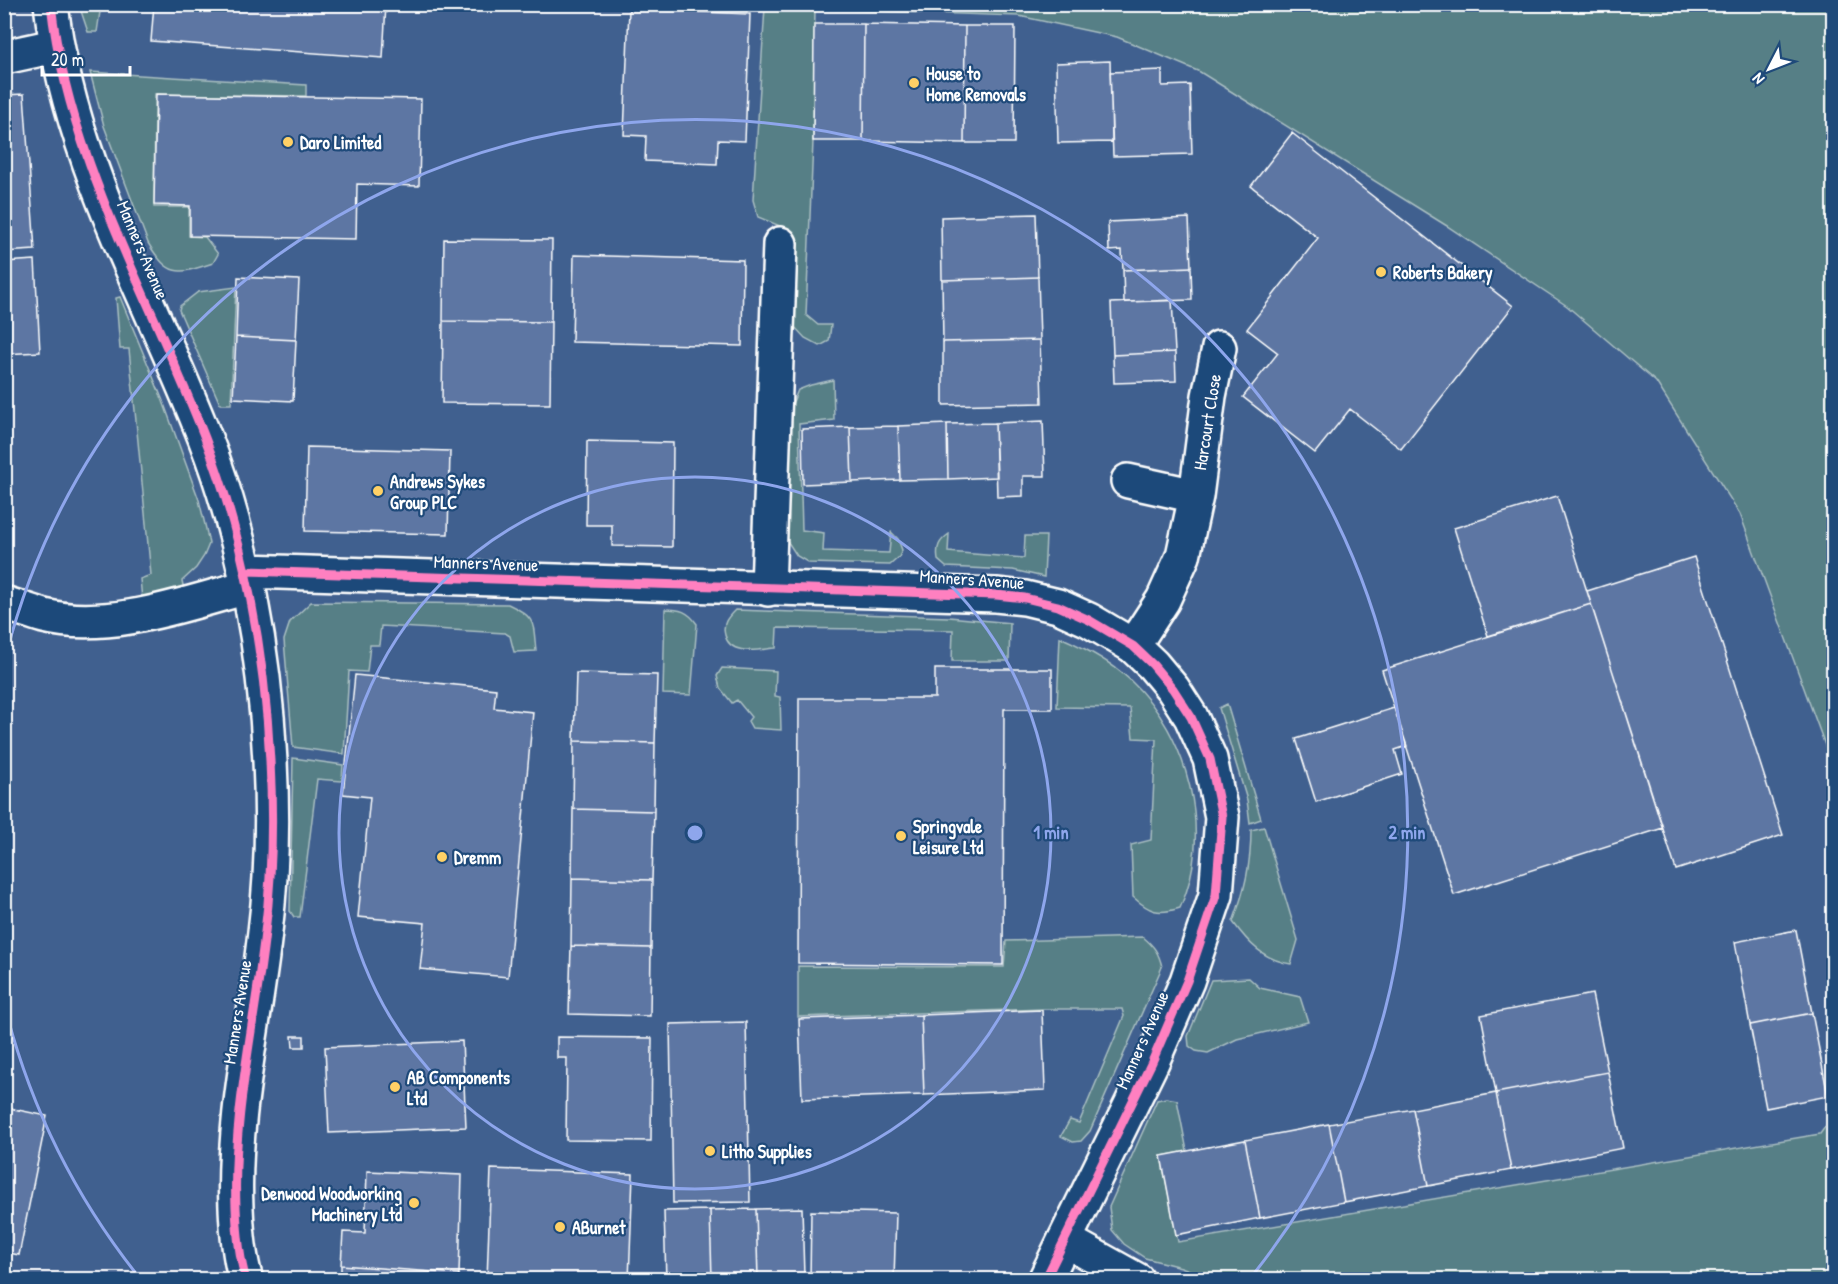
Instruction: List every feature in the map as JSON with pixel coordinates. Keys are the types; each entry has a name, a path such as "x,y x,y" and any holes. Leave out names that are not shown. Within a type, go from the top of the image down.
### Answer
{"street":[{"name":"Manners Avenue","path":"51,4 55,46 78,134 103,199 206,439 229,507 246,579 263,673 270,759 272,861 266,931 238,1120 235,1178 237,1224 246,1280"},
{"path":"4,57 55,46"},
{"path":"768,589 780,244"},
{"name":"Harcourt Close","path":"1132,646 1174,579 1188,540 1209,396 1219,348"},
{"name":"Harcourt Close","path":"1128,481 1196,496"},
{"name":"Manners Avenue","path":"4,603 45,616 75,620 105,619 169,609 246,579 858,590 1025,598 1058,606 1089,620 1132,646 1173,689 1191,717 1210,759 1222,817 1216,895 1187,981 1152,1062 1045,1280"},
{"path":"1065,1240 1137,1280"}],"shaded area":[{"path":"745,4 1019,16 1117,37 1200,72 1447,226 1567,306 1656,382 1740,514 1833,767 1834,1116 1820,1134 1178,1242 1181,1267 1213,1279 5,1280 5,5"}],"green space":[{"path":"79,5 101,5 97,32 88,32"},
{"path":"745,5 1833,5 1833,767 1740,514 1656,382 1567,306 1447,226 1200,72 1117,37 1019,16 815,9 813,141 806,315 818,325 831,325 829,341 820,346 805,338 792,324 792,246 785,228 758,217 753,200 765,7"},
{"path":"90,72 306,85 306,96 155,94 154,207 189,207 189,236 205,237 218,254 213,263 191,270 175,270 168,267 155,254 148,243 104,126"},
{"path":"236,287 231,404 220,404 179,310 180,306 198,292"},
{"path":"120,297 163,401 199,500 209,544 196,568 182,581 184,589 142,599 140,579 151,575 129,349 120,349 116,298"},
{"path":"833,380 834,420 799,424 802,530 824,533 823,551 889,553 891,532 898,539 902,550 899,557 890,565 809,563 797,556 786,539 790,409 798,390"},
{"path":"949,534 948,552 1024,558 1025,536 1046,536 1044,577 1013,570 946,567 938,560 937,551 943,539"},
{"path":"311,602 508,604 524,613 531,622 536,651 514,652 510,636 505,633 381,626 379,645 370,645 367,672 349,671 344,754 293,747 284,640 290,622"},
{"path":"665,609 683,612 697,624 691,695 663,694"},
{"path":"735,610 949,617 1010,623 1009,661 952,661 953,630 777,628 776,648 739,649 728,642 724,631 726,621"},
{"path":"1060,637 1097,656 1130,680 1167,728 1181,757 1190,787 1195,818 1195,849 1190,879 1180,908 1155,911 1133,897 1131,845 1151,840 1156,739 1133,738 1130,708 1057,707"},
{"path":"722,668 776,671 775,696 780,697 781,730 752,728 748,721 751,717 737,700 732,703 720,688 717,676"},
{"path":"1227,704 1261,819 1250,823 1247,800 1219,708"},
{"path":"293,758 343,765 342,781 317,779 300,917 294,917 290,911"},
{"path":"1264,827 1298,940 1291,964 1273,959 1258,949 1233,922 1246,877 1251,830"},
{"path":"1143,937 1156,950 1162,967 1090,1131 1081,1141 1073,1142 1061,1136 1070,1120 1079,1123 1124,1016 1122,1009 1044,1009 798,1017 798,966 1004,967 1006,941"},
{"path":"1249,978 1260,988 1300,997 1308,1022 1237,1039 1208,1053 1196,1051 1189,1046 1188,1036 1211,980"},
{"path":"1166,1098 1177,1100 1187,1151 1161,1156 1178,1242 1820,1134 1833,1116 1833,1279 1213,1279 1181,1267 1145,1258 1124,1244 1112,1230 1109,1207 1157,1100"}],"building":[{"path":"154,4 386,4 383,58 151,41"},
{"path":"629,9 750,14 745,141 718,140 717,164 645,161 646,136 624,135"},
{"path":"814,24 864,24 863,141 813,141"},
{"name":"House to Home Removals","path":"864,24 965,26 964,143 863,141"},
{"path":"965,26 1015,26 1014,143 964,143"},
{"path":"1110,61 1112,142 1058,143 1056,63"},
{"path":"1162,70 1162,86 1190,85 1192,154 1113,156 1110,72"},
{"path":"24,94 35,250 4,252 4,95"},
{"name":"Daro Limited","path":"156,94 421,99 419,186 357,184 356,239 190,236 190,206 154,205"},
{"name":"Roberts Bakery","path":"1292,133 1513,306 1401,449 1350,409 1315,453 1243,397 1278,353 1247,329 1318,238 1251,186"},
{"path":"1036,214 1038,277 942,280 941,217"},
{"path":"1189,218 1191,267 1123,270 1122,250 1109,251 1108,222"},
{"path":"444,239 552,240 551,322 443,321"},
{"path":"574,255 743,260 742,346 572,342"},
{"path":"35,260 40,352 4,354 4,262"},
{"path":"1191,267 1192,300 1124,302 1123,270"},
{"path":"238,277 299,280 296,340 236,337"},
{"path":"1038,277 1040,340 943,342 942,280"},
{"path":"1172,300 1175,352 1113,355 1111,303"},
{"path":"443,321 551,322 550,404 442,403"},
{"path":"236,337 296,340 293,401 233,398"},
{"path":"1040,340 1042,403 943,405 943,342"},
{"path":"1175,352 1176,381 1114,383 1113,355"},
{"path":"1043,421 1045,476 1023,476 1023,496 997,497 995,423"},
{"path":"995,423 997,477 948,479 947,424"},
{"path":"947,424 948,479 900,480 898,426"},
{"path":"898,426 900,480 852,482 850,427"},
{"path":"850,427 852,482 803,484 802,429"},
{"path":"587,441 673,443 672,547 612,546 612,525 586,525"},
{"name":"Andrews Sykes Group PLC","path":"307,447 450,451 448,534 305,531"},
{"path":"1557,496 1591,604 1488,636 1454,528"},
{"path":"1694,557 1783,835 1676,870 1587,591"},
{"path":"1591,604 1663,828 1454,895 1382,670"},
{"name":"Springvale Leisure Ltd","path":"935,669 1052,669 1052,709 1004,709 1003,965 798,963 799,698 935,698"},
{"path":"576,673 657,675 655,743 574,741"},
{"name":"Dremm","path":"355,675 496,689 494,708 533,712 508,977 420,969 425,923 358,917 370,797 343,794"},
{"path":"1394,708 1407,746 1395,750 1402,774 1316,802 1296,739"},
{"path":"574,741 655,743 654,811 573,809"},
{"path":"573,809 654,811 652,880 572,878"},
{"path":"572,878 652,880 651,948 571,946"},
{"path":"1796,930 1812,1013 1750,1025 1735,942"},
{"path":"571,946 651,948 650,1016 569,1014"},
{"path":"1592,994 1608,1072 1496,1093 1481,1015"},
{"path":"1042,1010 1045,1090 924,1095 921,1015"},
{"path":"1812,1013 1828,1096 1766,1108 1750,1025"},
{"path":"921,1015 924,1095 802,1099 799,1019"},
{"name":"Litho Supplies","path":"746,1022 750,1202 673,1203 670,1024"},
{"path":"292,1036 304,1036 304,1047 293,1047"},
{"path":"557,1037 652,1038 651,1141 566,1140 567,1058 557,1058"},
{"name":"AB Components Ltd","path":"462,1041 466,1127 329,1133 325,1047"},
{"path":"1608,1072 1623,1148 1511,1170 1496,1093"},
{"path":"1496,1093 1511,1170 1428,1186 1413,1109"},
{"path":"4,1107 47,1116 19,1255 4,1252"},
{"path":"1413,1109 1428,1186 1344,1202 1329,1124"},
{"path":"1329,1124 1344,1202 1260,1218 1245,1140"},
{"path":"1245,1140 1260,1218 1176,1235 1161,1156"},
{"name":"ABurnet","path":"491,1169 633,1174 629,1280 487,1280"},
{"name":"Denwood Woodworking Machinery Ltd","path":"367,1171 462,1175 459,1274 341,1265 343,1232 365,1233"},
{"path":"802,1208 804,1276 758,1278 756,1209"},
{"path":"756,1209 758,1278 712,1279 710,1210"},
{"path":"710,1210 712,1279 666,1280 664,1211"},
{"path":"811,1211 896,1213 894,1280 810,1280"},
{"path":"341,1265 459,1274 459,1280 341,1280"}],"cycle path":[{"path":"51,4 60,61 74,117 114,226 183,385 219,476 241,556 258,638 271,782 271,847 265,932 237,1139 236,1217 246,1280"},
{"path":"245,571 996,595 1025,598 1058,606 1089,620 1133,646 1173,689 1191,717 1210,759 1222,817 1216,895 1187,981 1152,1062 1045,1280"}],"place":[{"name":"House to Home Removals","path":"914,83"},
{"name":"Daro Limited","path":"288,142"},
{"name":"Roberts Bakery","path":"1381,272"},
{"name":"Andrews Sykes Group PLC","path":"378,491"},
{"name":"Springvale Leisure Ltd","path":"901,836"},
{"name":"Dremm","path":"442,857"},
{"name":"AB Components Ltd","path":"395,1087"},
{"name":"Litho Supplies","path":"710,1151"},
{"name":"Denwood Woodworking Machinery Ltd","path":"414,1203"},
{"name":"ABurnet","path":"560,1227"}]}
